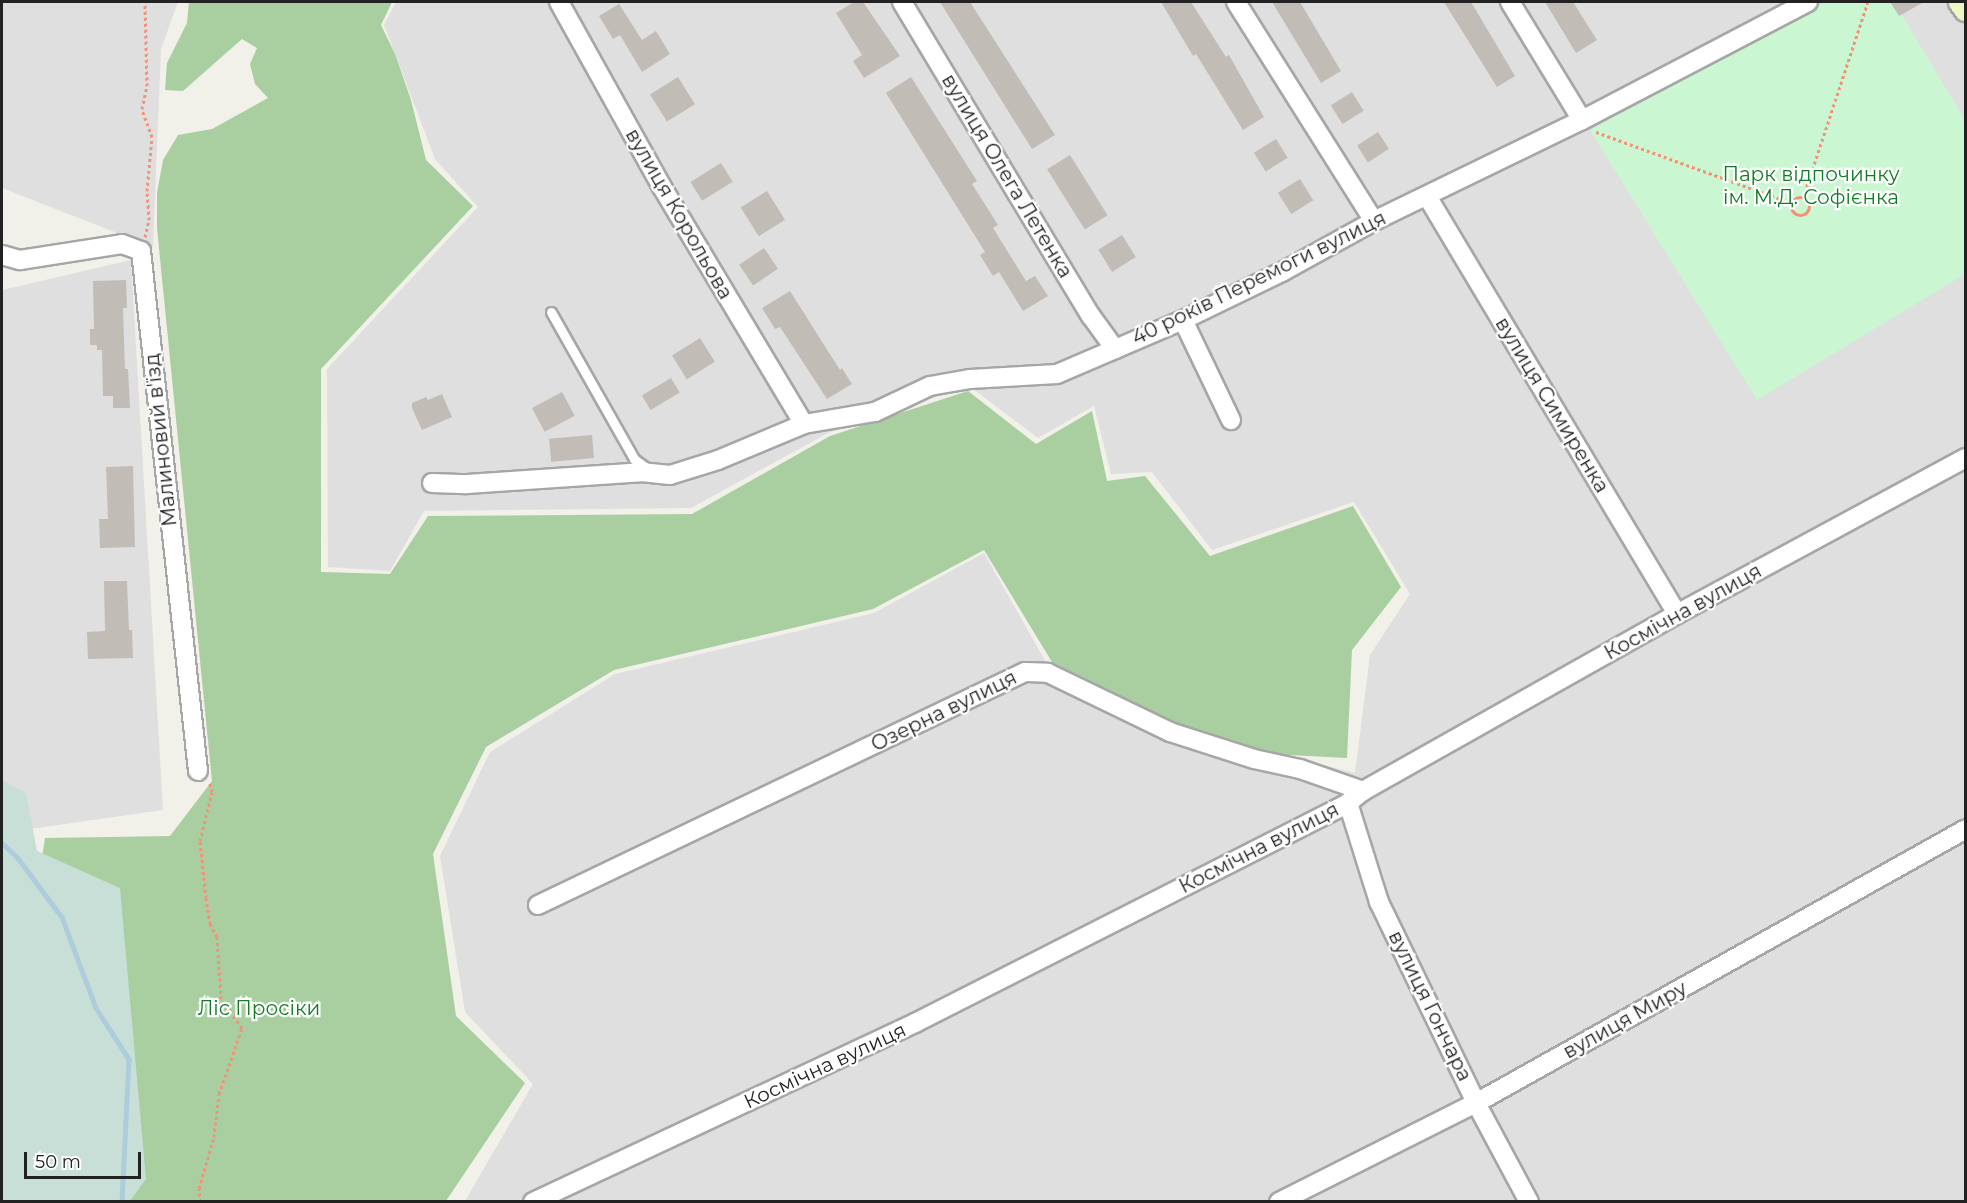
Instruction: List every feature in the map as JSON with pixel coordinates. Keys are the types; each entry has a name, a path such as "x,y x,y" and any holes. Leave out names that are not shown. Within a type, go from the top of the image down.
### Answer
{"street":[{"name":"вулиця Корольова","path":"559,2 662,187 804,424"},
{"name":"вулиця Олега Летенка","path":"902,2 1091,316 1115,349"},
{"path":"1236,2 1374,221"},
{"path":"1510,2 1582,120"},
{"name":"40 років Перемоги вулиця","path":"432,483 467,484 652,473 670,475 708,463 804,424 875,412 930,386 970,379 1057,374 1183,320 1282,272 1374,221 1582,120 1786,7 1808,2"},
{"path":"1961,2 1965,9"},
{"name":"вулиця Симиренка","path":"1427,196 1677,614"},
{"path":"2,255 20,260 122,244 141,251"},
{"name":"Малиновий в'їзд","path":"141,251 198,771"},
{"path":"1183,320 1232,420"},
{"name":"Космічна вулиця","path":"534,1202 915,1023 1348,803 1363,791 1677,614 1965,458"},
{"name":"Озерна вулиця","path":"538,905 1025,672 1048,673 1170,732 1254,759 1300,769 1363,791"},
{"name":"вулиця Гончара","path":"1348,803 1379,902 1476,1103 1529,1202"},
{"name":"вулиця Миру","path":"1279,1202 1476,1103 1965,829"}],"lane":[{"path":"551,312 634,459 652,473"}],"path":[{"path":"141,251 149,220 147,191 152,137 142,109 147,86 145,2"},
{"path":"1803,198 1868,2"},
{"path":"1582,120 1590,130 1791,203"},
{"path":"1791,203 1798,198 1803,198"},
{"path":"1791,203 1795,214 1804,214 1809,207 1803,198"},
{"path":"196,751 205,758 212,792 200,841 210,924 217,937 221,999 242,1028 219,1094 214,1137 199,1188 200,1202"}],"shaded area":[{"path":"2,2 178,2 161,49 153,247 2,188"},
{"path":"396,2 1965,2 1965,1201 465,1201 533,1084 465,1012 440,856 490,752 615,674 874,613 984,553 1047,664 1174,727 1355,773 1370,655 1410,594 1354,502 1212,550 1152,472 1111,474 1094,406 1038,438 969,386 828,433 691,508 424,511 390,571 328,567 327,369 478,207 435,159 384,25"},
{"path":"131,260 163,810 2,833 2,290"}],"green space":[{"name":"Ліс Просіки","path":"189,2 392,2 381,25 395,54 411,100 426,160 473,206 321,369 321,572 390,574 428,516 692,514 830,436 968,391 1036,444 1092,411 1107,481 1145,476 1210,556 1353,506 1401,587 1352,650 1347,758 1269,754 1168,721 1052,662 984,550 873,609 614,670 486,747 433,854 456,1016 525,1083 446,1201 73,1201 37,890 45,838 170,836 212,781 157,228 157,193 163,160 178,135 212,129 268,98 255,84 250,64 257,48 242,39 183,91 165,90 167,63 187,23"},
{"name":"Парк відпочинку ім. М.Д. Софієнка","path":"1825,2 1894,2 1965,120 1965,274 1757,400 1590,130"},
{"path":"2,780 26,793 37,851 120,888 146,1179 130,1201 2,1201"}],"building":[{"path":"854,2 863,2 900,56 864,78 853,61 862,55 836,13"},
{"path":"940,2 970,2 1055,135 1032,149"},
{"path":"1161,2 1191,2 1226,57 1229,55 1264,117 1243,130 1196,54 1193,56"},
{"path":"1272,2 1300,2 1341,71 1321,83"},
{"path":"1444,2 1471,2 1515,76 1497,87"},
{"path":"1545,2 1573,2 1597,40 1576,53"},
{"path":"1890,2 1924,2 1899,16"},
{"path":"619,4 642,40 656,31 670,54 642,72 620,35 613,39 599,16"},
{"path":"678,77 695,104 667,122 650,94"},
{"path":"911,77 977,181 972,184 998,225 993,228 1026,281 1035,276 1048,296 1023,311 999,272 993,276 980,255 985,252 886,93"},
{"path":"1352,92 1364,111 1342,124 1331,105"},
{"path":"1378,132 1389,149 1368,162 1357,146"},
{"path":"1276,139 1288,158 1266,171 1254,153"},
{"path":"1070,155 1108,215 1085,230 1047,169"},
{"path":"721,163 733,182 702,201 690,182"},
{"path":"1300,179 1313,200 1291,214 1278,193"},
{"path":"767,191 785,220 759,236 741,207"},
{"path":"1122,235 1136,257 1112,272 1098,250"},
{"path":"764,248 778,269 753,286 739,265"},
{"path":"126,280 127,308 123,308 125,369 128,369 130,408 113,408 113,396 103,396 102,350 97,350 97,345 90,345 90,329 94,329 93,281"},
{"path":"790,291 840,370 842,368 852,384 827,399 780,327 775,329 762,308"},
{"path":"700,338 715,362 687,379 672,355"},
{"path":"671,378 680,393 651,410 642,396"},
{"path":"562,392 575,416 545,432 532,408"},
{"path":"442,394 452,417 422,430 412,403"},
{"path":"592,435 594,458 551,462 549,439"},
{"path":"133,466 135,547 100,548 99,519 108,519 106,467"},
{"path":"104,581 127,581 129,630 132,630 133,658 88,659 87,632 105,631"}],"waterway":[{"path":"2,843 18,858 62,917 96,1008 129,1059 122,1202"}]}
